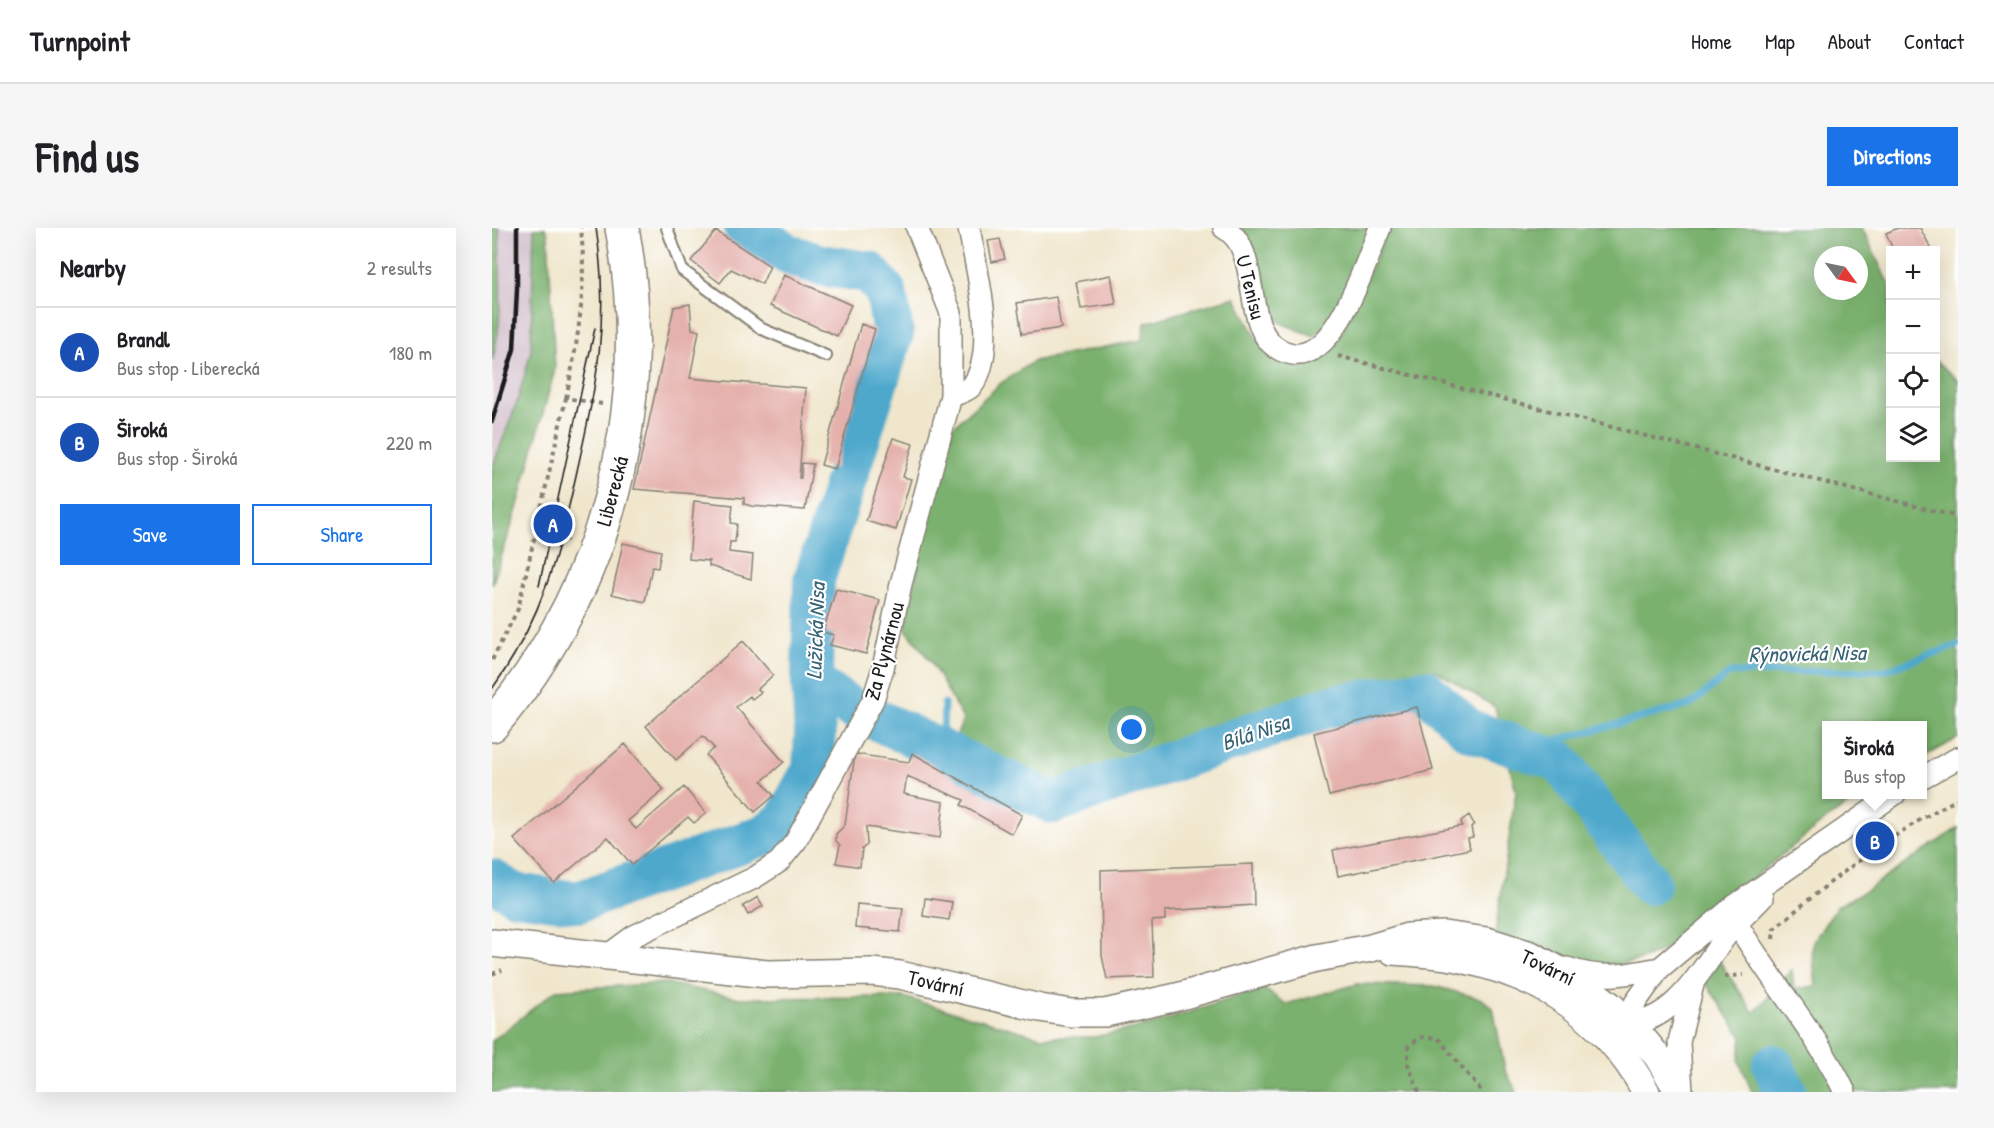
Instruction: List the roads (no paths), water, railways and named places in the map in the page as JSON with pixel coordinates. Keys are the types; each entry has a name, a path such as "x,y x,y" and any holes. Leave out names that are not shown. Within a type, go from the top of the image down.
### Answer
{"main road":[{"name":"Liberecká","path":"495,716 544,653 583,579 618,471 631,389 632,350 632,299 622,228"}],"street":[{"name":"Za Plynárnou","path":"604,958 634,936 754,878 779,862 796,841 873,700 951,396 951,313 917,228"},
{"path":"951,396 970,388 981,371 984,346 984,321 969,228"},
{"name":"U Tenisu","path":"1224,228 1239,240 1244,253 1262,332 1287,353 1299,354 1315,349 1341,319 1380,228"},
{"path":"1927,775 1958,758"},
{"path":"1633,1067 1626,1046 1635,1003 1660,968 1734,906 1889,799"},
{"path":"1596,1022 1630,1024 1656,1017 1693,985 1737,924 1792,867"},
{"path":"1737,924 1760,963 1833,1066 1845,1092"},
{"name":"Tovární","path":"492,943 604,958 767,975 872,972 900,975 1040,1008 1071,1013 1105,1013 1177,997 1317,958 1371,948 1408,938 1444,935 1487,941 1531,955 1577,980 1630,1024 1658,1057 1680,1092"},
{"name":"Tovární","path":"1371,948 1462,959 1527,979 1563,998 1596,1022 1633,1067 1646,1092"},
{"path":"1531,955 1590,976 1620,976 1660,968"},
{"path":"1680,1092 1679,1042 1693,985"}],"lane":[{"path":"667,228 682,270 762,329 826,356"}],"waterway":[{"name":"Lužická Nisa","path":"492,880 515,894 578,902 764,835 785,820 813,769 815,734 812,683 814,580 893,333 886,292 869,272 820,265 788,254 745,228"},
{"name":"Rýnovická Nisa","path":"1526,748 1690,705 1730,673 1886,670 1958,645"},
{"name":"Bílá Nisa","path":"812,683 852,708 1053,803 1327,707 1425,690 1469,730 1560,761 1650,884"},
{"path":"930,746 943,734 944,704"},
{"name":"Bílá Nisa","path":"1773,1065 1786,1092"}],"tram line":[{"path":"492,689 524,637 536,611 555,558 570,501 590,408 599,351 602,292 596,228"},
{"path":"539,586 595,328"}],"railway":[{"path":"492,421 514,349 517,228"}],"place":[{"name":"Brandl","path":"553,524"},
{"name":"Široká","path":"1875,841"}]}
